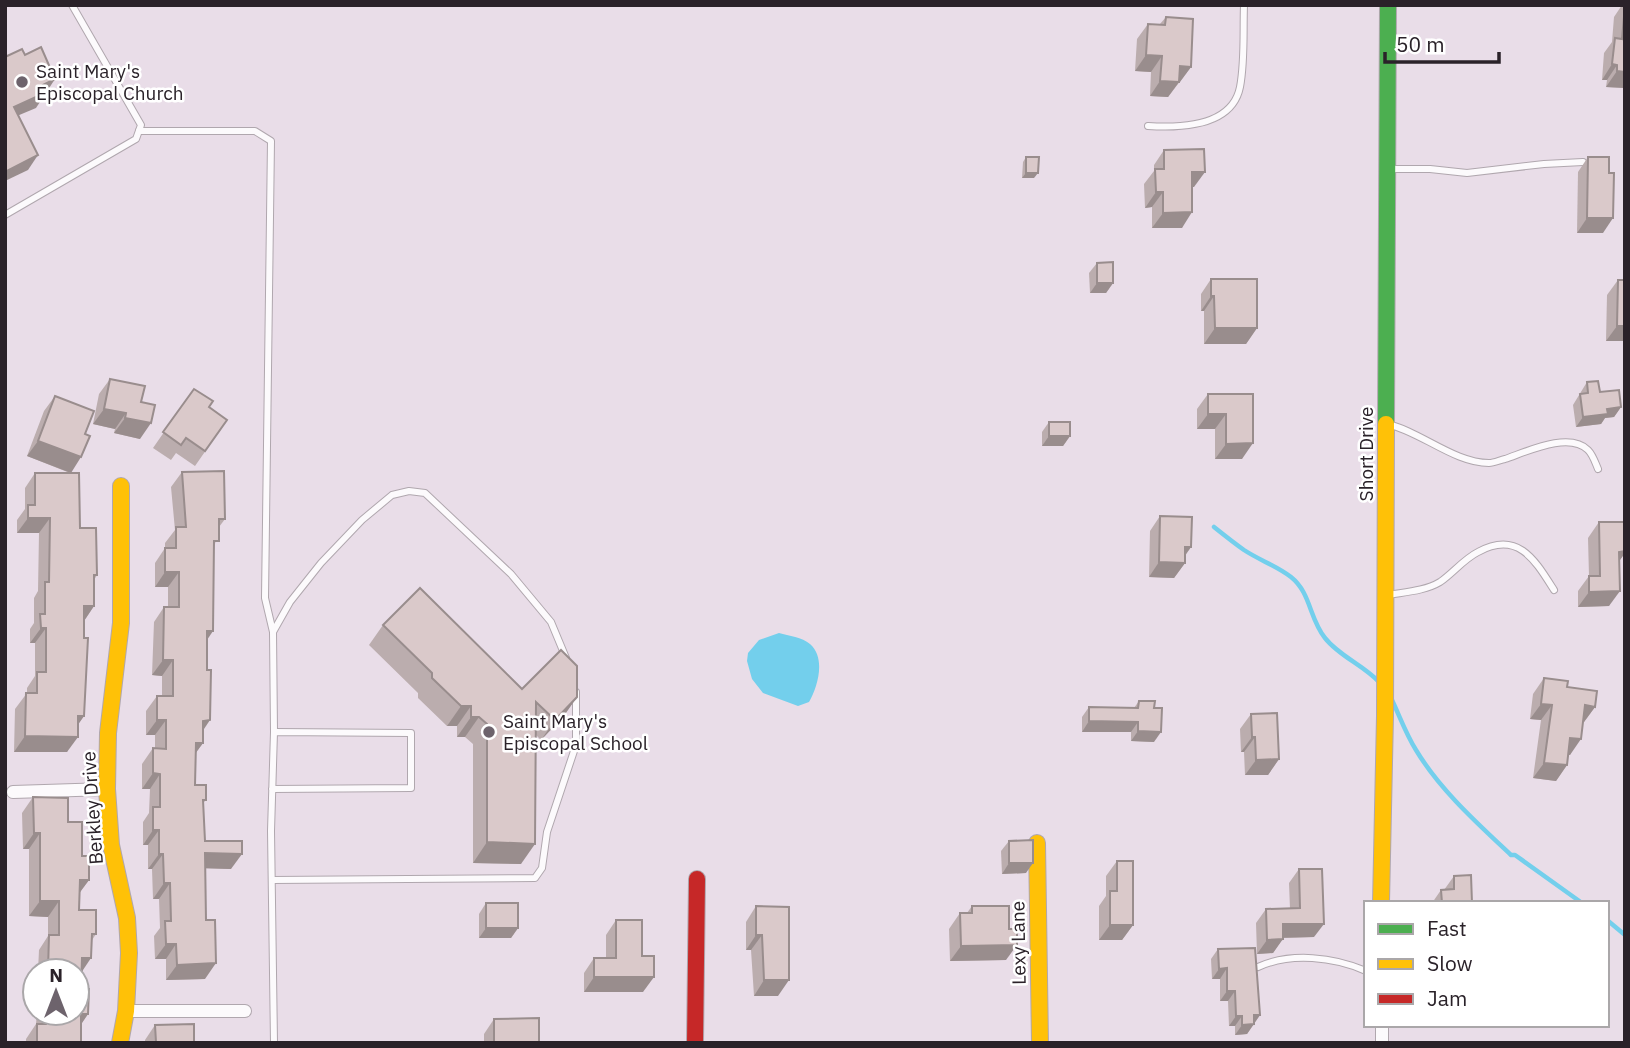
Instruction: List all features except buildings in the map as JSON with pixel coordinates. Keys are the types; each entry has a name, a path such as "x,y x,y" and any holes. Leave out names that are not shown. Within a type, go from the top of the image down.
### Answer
{"street":[{"name":"Short Drive","path":"1381,901 1386,595 1388,5"},
{"name":"Berkley Drive","path":"120,1043 126,1011 129,953 127,918 111,845 107,789 108,733 116,688 121,623 121,486"},
{"path":"13,792 107,789"},
{"name":"Lexy Lane","path":"1037,843 1040,1043"},
{"path":"695,1043 697,879"},
{"path":"126,1011 245,1011"}],"lane":[{"path":"5,215 136,139 141,125 72,5"},
{"path":"1148,126 1205,122 1223,113 1233,102 1240,87 1244,5"},
{"path":"139,131 255,131 271,141 265,598 273,632 274,1043"},
{"path":"1389,169 1467,173 1583,162"},
{"path":"1387,424 1401,427 1438,448 1490,463 1541,446 1561,442 1581,444 1591,454 1598,469"},
{"path":"273,632 290,603 321,563 362,520 392,495 409,491 425,493 511,574 551,622 571,670"},
{"path":"1386,595 1426,589 1478,552 1497,545 1515,546 1533,557 1553,590"},
{"path":"272,880 535,878 542,868 547,832 576,745 576,681"},
{"path":"272,789 411,788 411,733 274,732"},
{"path":"1258,967 1275,961 1315,959 1347,962 1364,970"}],"water":[{"path":"779,633 807,642 818,657 819,672 812,695 809,702 798,706 763,693 752,679 747,661 748,653 759,640"}],"waterway":[{"path":"1214,527 1244,550 1298,583 1325,638 1379,682"},
{"path":"1392,700 1416,750 1436,779 1460,805 1511,855 1515,855 1579,901"},
{"path":"1609,922 1625,935"}],"traffic: fast":[{"path":"1386,424 1388,5"}],"traffic: slow":[{"path":"1381,901 1386,424"},
{"path":"120,1043 126,1011 129,953 127,918 111,845 107,789 108,733 121,623 121,486"},
{"path":"1037,843 1040,1043"}],"traffic: jam":[{"path":"695,1043 697,879"}],"place":[{"name":"Saint Mary's Episcopal Church","path":"22,82"},
{"name":"Saint Mary's Episcopal School","path":"489,732"}]}
